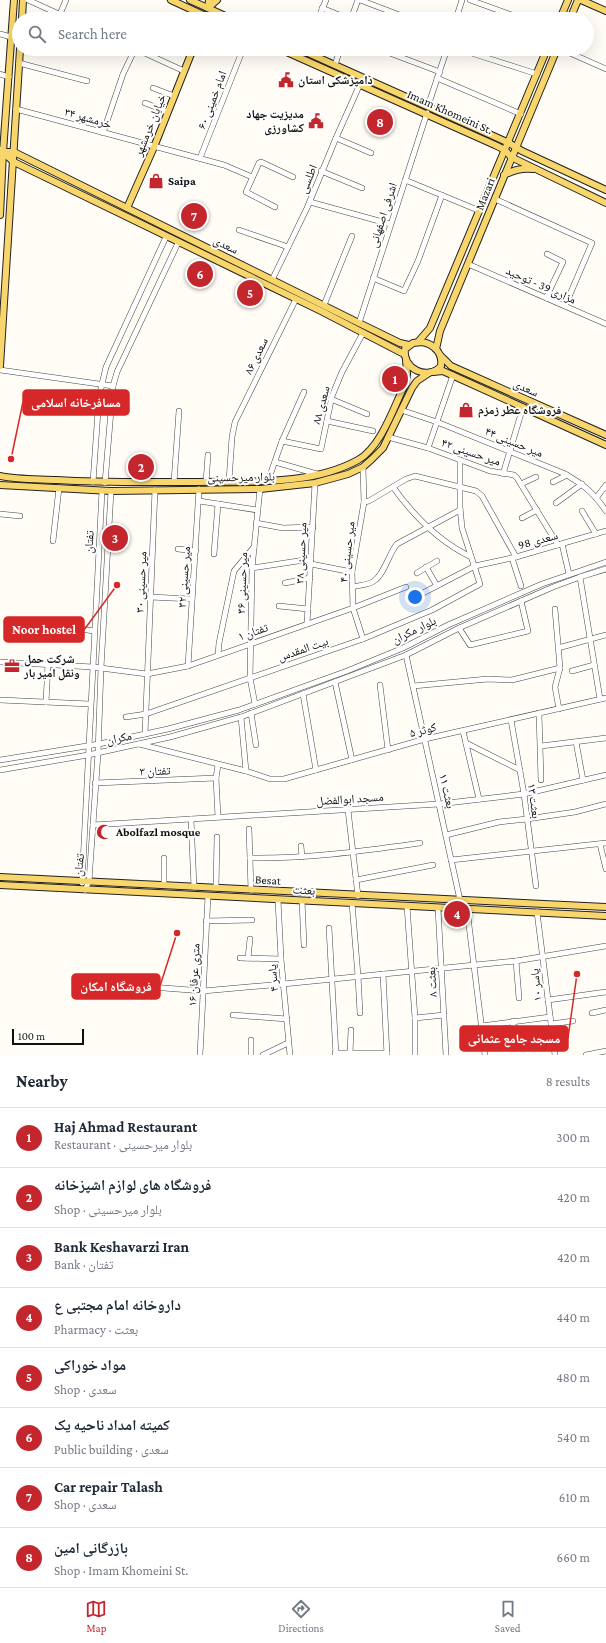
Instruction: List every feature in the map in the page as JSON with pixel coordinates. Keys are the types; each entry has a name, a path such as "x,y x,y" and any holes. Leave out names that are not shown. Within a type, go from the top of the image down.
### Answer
{"main road":[{"path":"13,12 14,0"},
{"path":"22,12 23,0"},
{"path":"171,0 195,12"},
{"path":"190,0 217,12"},
{"path":"207,12 209,0"},
{"path":"208,8 217,0"},
{"path":"563,12 568,0"},
{"path":"573,12 579,0 606,11"},
{"path":"0,215 1,151 9,77 12,25"},
{"path":"0,366 20,56"},
{"name":"خیابان خرمشهر","path":"127,208 154,147 190,56"},
{"name":"Imam Khomeini St.","path":"296,56 360,84 508,143 606,190"},
{"name":"Imam Khomeini St.","path":"316,56 427,110 505,150 511,157 606,203"},
{"name":"Mazari","path":"418,342 430,328 544,56"},
{"name":"Mazari","path":"436,349 440,331 554,56"},
{"path":"1,151 14,152"},
{"name":"سعدی","path":"1,151 14,162 296,299 363,333 405,357"},
{"name":"سعدی","path":"14,152 359,323 400,343 408,345"},
{"path":"504,175 514,169 538,169"},
{"path":"418,342 429,344 436,349 441,356 441,366 431,372 417,371 410,366 405,357 405,349 408,345 418,342"},
{"name":"سعدی","path":"441,356 451,366 606,435"},
{"name":"بلوار میرحسینی","path":"0,476 92,482 268,481 317,474 345,466 358,460 376,443 405,384 407,374 405,357"},
{"name":"سعدی","path":"431,372 443,371 606,445"},
{"name":"بلوار میرحسینی","path":"0,485 111,491 260,489 316,483 348,474 363,467 383,448 417,381 431,372"},
{"path":"46,479 46,488"},
{"name":"Besat","path":"0,877 358,896 606,907"},
{"name":"بعثت","path":"0,885 606,916"},
{"path":"290,892 290,900"}],"street":[{"path":"28,0 55,12"},
{"path":"61,12 66,0"},
{"path":"321,12 326,0"},
{"path":"353,12 359,0 391,12"},
{"path":"458,12 462,0"},
{"path":"470,0 503,12"},
{"path":"322,8 332,12"},
{"path":"0,34 11,38"},
{"path":"103,133 123,74 132,56"},
{"path":"151,56 184,71"},
{"name":"امام خمینی ۶۰","path":"200,158 240,56"},
{"path":"335,65 338,56"},
{"path":"398,56 440,72"},
{"name":"اشرفی اصفهانی","path":"359,323 445,56"},
{"path":"481,56 537,74"},
{"path":"577,56 606,69"},
{"path":"19,63 87,82"},
{"path":"0,74 9,77"},
{"path":"437,78 521,114"},
{"name":"اطلسی","path":"272,280 310,202 321,171 360,84"},
{"path":"153,88 174,96"},
{"path":"145,103 168,112"},
{"name":"خرمشهر ۳۴","path":"16,109 224,165 252,178"},
{"path":"336,138 371,153"},
{"path":"275,207 246,192 260,162 293,177"},
{"path":"321,171 362,188"},
{"path":"405,180 480,212"},
{"path":"373,278 404,291 418,261 442,195"},
{"path":"494,199 592,243 565,306"},
{"path":"310,202 390,224"},
{"path":"239,230 288,247"},
{"path":"324,305 352,236"},
{"path":"92,482 101,383 106,367 166,237"},
{"path":"105,482 113,386 117,372 178,243"},
{"path":"546,298 562,262 547,254"},
{"name":"مزاری 39 - توحید","path":"468,264 606,324"},
{"name":"سعدی ۸۶","path":"229,481 232,437 235,422 296,299"},
{"name":"سعدی ۸۸","path":"282,441 321,449 331,399 342,372 363,333"},
{"path":"0,370 101,383 113,386"},
{"path":"428,448 452,375"},
{"path":"268,481 282,441 304,392"},
{"path":"331,399 367,414"},
{"path":"503,474 523,407"},
{"name":"میر حسینی ۴۴","path":"402,410 437,422 567,475 582,484 596,497 606,511"},
{"path":"174,482 179,411"},
{"path":"327,421 373,431"},
{"name":"میر حسینی ۴۲","path":"388,437 428,448 490,471 514,476 521,484 560,545 569,574"},
{"path":"206,482 208,455"},
{"path":"460,460 460,510 462,528 475,566"},
{"path":"275,462 317,474"},
{"name":"میر حسینی ۴۰","path":"363,467 364,502 352,572 353,608 363,639"},
{"path":"553,482 567,475"},
{"path":"364,502 369,501 406,479 415,476 461,487 480,494 514,557 521,586"},
{"path":"521,484 536,477"},
{"name":"میر حسینی ۳۸","path":"307,624 316,483"},
{"path":"556,503 582,484"},
{"path":"596,497 606,485"},
{"path":"393,487 406,505 428,527 456,550 471,557"},
{"path":"53,541 59,488"},
{"name":"میر حسینی ۳۲","path":"188,666 199,489"},
{"name":"میر حسینی ۳۶","path":"255,704 250,678 252,568 260,489"},
{"name":"میر حسینی ۳۰","path":"145,734 155,490"},
{"name":"تفتان","path":"85,890 81,881 102,491"},
{"name":"تفتان","path":"85,890 89,882 99,744 101,668 111,491"},
{"path":"199,501 257,510"},
{"path":"214,554 218,504"},
{"path":"352,587 374,581 380,574 397,544 460,510"},
{"path":"522,518 537,510"},
{"path":"582,511 596,534"},
{"path":"0,514 20,516"},
{"path":"256,523 282,528 313,527"},
{"name":"سعدی 98","path":"423,593 475,566 560,545 606,531"},
{"path":"218,655 219,643 234,571 254,547"},
{"path":"178,549 196,551"},
{"path":"417,573 437,561"},
{"path":"252,568 311,562 352,572"},
{"name":"بلوار مکران","path":"230,712 403,648 448,625 542,584 606,562"},
{"name":"بیت المقدس","path":"126,717 146,714 363,639 432,610 480,584 475,566"},
{"path":"426,567 437,586"},
{"name":"بلوار مکران","path":"241,717 406,655 459,628 521,601 580,577 606,569"},
{"path":"580,577 600,699"},
{"path":"285,583 310,578"},
{"name":"تفتان ۱","path":"0,662 93,667 148,674 188,666 353,608 406,587"},
{"path":"150,597 192,599"},
{"path":"459,628 470,645 528,631 521,601"},
{"path":"279,606 308,610"},
{"path":"555,609 560,668 555,687 559,709"},
{"path":"33,622 94,631"},
{"path":"558,648 606,635"},
{"name":"بعثت ۱۱","path":"406,655 460,900"},
{"path":"46,702 48,664"},
{"path":"572,672 594,665"},
{"path":"413,686 488,679 512,680 560,668"},
{"path":"335,682 352,760"},
{"path":"311,683 313,690"},
{"path":"380,685 388,750"},
{"path":"303,694 316,770"},
{"name":"کوثر ۵","path":"138,744 246,771 270,779 277,779 316,770 425,739 606,698"},
{"path":"0,700 90,704"},
{"name":"مکران","path":"0,760 99,744 145,734 230,712"},
{"path":"250,713 256,744"},
{"path":"539,713 541,780"},
{"path":"241,717 246,771"},
{"name":"مکران","path":"0,770 98,753 170,737 241,717"},
{"name":"بعثت ۱۳","path":"510,720 524,794 536,886"},
{"path":"463,731 479,799"},
{"path":"541,746 606,738"},
{"path":"576,742 584,780"},
{"path":"466,743 520,770"},
{"path":"218,765 216,778 218,818"},
{"name":"مسجد ابوالفضل","path":"92,825 439,804 524,794 606,775"},
{"name":"تفتان ۳","path":"95,783 216,778"},
{"path":"446,835 499,822 574,812 606,804"},
{"path":"348,810 358,896"},
{"path":"191,819 194,887"},
{"path":"249,829 251,890"},
{"path":"216,888 217,836"},
{"path":"250,858 286,859 420,843"},
{"path":"451,860 603,844 606,869"},
{"path":"301,846 302,857"},
{"path":"164,858 164,885"},
{"path":"356,880 434,865"},
{"name":"۱۶ متری عرفان","path":"200,1055 208,896"},
{"name":"یاسر ۴","path":"278,900 281,959 290,1055"},
{"path":"302,901 304,945"},
{"path":"352,904 360,1014"},
{"path":"407,906 415,1018 416,1055"},
{"name":"بعثت ۸","path":"438,908 440,968 446,1055"},
{"path":"467,909 485,1055"},
{"name":"یاسر ۱۰","path":"537,912 555,1055"},
{"path":"206,921 252,920"},
{"path":"328,928 336,1054 387,1054 383,974"},
{"path":"248,958 250,939"},
{"path":"151,987 203,991 331,980 358,976 516,961 606,946"},
{"path":"240,958 281,959"},
{"path":"516,961 519,998"},
{"path":"548,1000 606,992"},
{"path":"592,1013 606,1010"},
{"path":"233,1015 287,1019"},
{"path":"415,1018 444,1015"},
{"path":"482,1026 550,1017"},
{"path":"551,1024 573,1020"},
{"path":"513,1021 514,1037"},
{"path":"350,1053 351,1030"},
{"path":"251,1040 251,1055"},
{"path":"263,1055 288,1043"},
{"path":"586,1055 606,1051"}],"place":[{"name":"دامپزشکی استان","path":"286,80"},
{"name":"مدیزیت جهاد کشاورزی","path":"316,121"},
{"name":"بازرگانی امین","path":"380,122"},
{"name":"Saipa","path":"156,181"},
{"name":"Car repair Talash","path":"194,216"},
{"name":"کمیته امداد ناحیه یک","path":"200,274"},
{"name":"مواد خوراکی","path":"250,293"},
{"name":"Haj Ahmad Restaurant","path":"395,379"},
{"name":"فروشگاه عطر زمزم","path":"466,410"},
{"name":"مسافرخانه اسلامی","path":"11,459"},
{"name":"فروشگاه های لوازم اشپزخانه","path":"141,467"},
{"name":"Bank Keshavarzi Iran","path":"115,538"},
{"name":"Noor hostel","path":"117,585"},
{"name":"شرکت حمل ونقل امیر بار","path":"12,666"},
{"name":"Abolfazl mosque","path":"104,832"},
{"name":"داروخانه امام مجتبی ع","path":"457,914"},
{"name":"فروشگاه امکان","path":"177,933"},
{"name":"مسجد جامع عثمانی","path":"577,974"}]}
